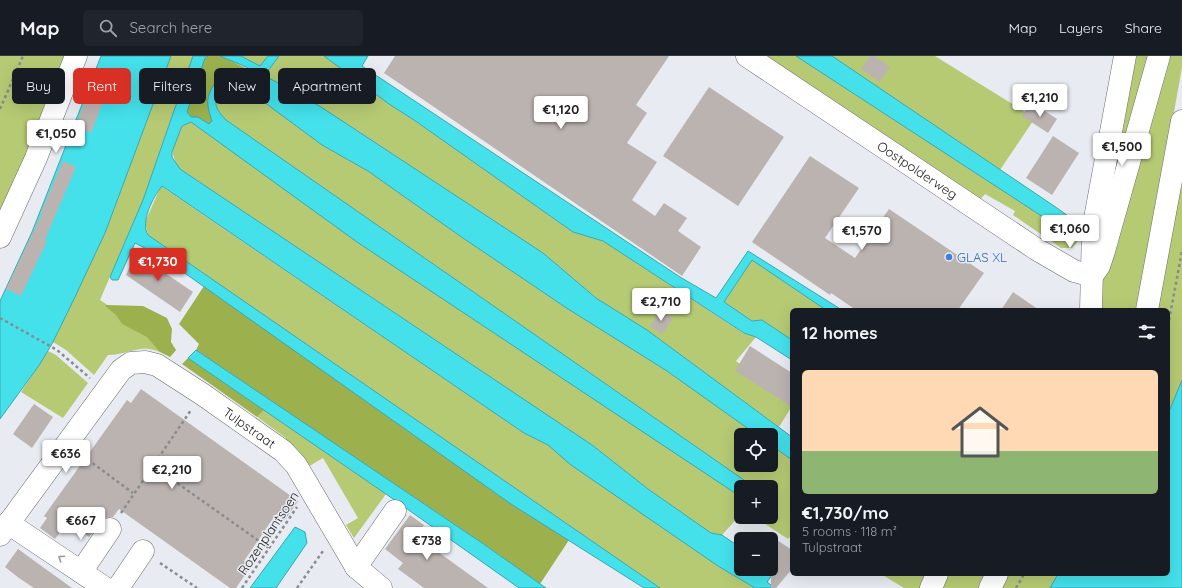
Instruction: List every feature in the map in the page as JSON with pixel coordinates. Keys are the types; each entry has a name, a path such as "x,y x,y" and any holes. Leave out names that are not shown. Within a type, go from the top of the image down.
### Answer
{"street":[{"path":"0,237 36,158 76,56"},
{"name":"Oostpolderweg","path":"747,56 1036,249 1074,271 1092,276"},
{"path":"1091,308 1093,229 1125,56"},
{"path":"1092,276 1099,266 1104,251 1159,56"},
{"path":"1147,308 1182,121"},
{"name":"Tulpstraat","path":"4,529 121,370 131,363 145,362 157,365 202,394 283,451 296,465 356,567 381,588"},
{"path":"356,567 396,511"},
{"path":"4,529 81,572 105,588"},
{"path":"81,572 110,529"},
{"path":"118,588 143,551"},
{"path":"931,588 936,576"},
{"path":"990,588 996,576"}],"path":[{"path":"0,109 23,56"},
{"path":"1170,315 1182,250"},
{"path":"0,318 57,350 68,358 104,393"},
{"path":"110,529 133,493 202,394"},
{"path":"67,444 133,493"},
{"path":"153,466 269,548"},
{"name":"Rozenplantsoen","path":"242,588 310,489"},
{"path":"297,588 336,533"},
{"path":"143,551 197,588"},
{"path":"1016,588 1023,576"}],"green space":[{"path":"0,56 73,56 65,75 65,68 12,68 12,104 53,104 0,231"},
{"path":"171,56 193,56 189,68 167,68"},
{"path":"208,56 221,56 245,68 214,68 214,100 209,110 212,121 209,124 198,117 191,117 187,112 190,104 206,104 206,68 202,68 205,58"},
{"path":"241,56 268,56 260,66"},
{"path":"279,56 324,56 340,68 278,68 278,83 270,79 270,68"},
{"path":"765,56 796,56 1060,228 1067,231 1071,229 1073,225 1081,228 1078,241 1072,248 1061,248 1013,215 1015,211 985,194 979,201"},
{"path":"832,56 935,56 1035,118 1000,170"},
{"path":"1133,56 1150,56 1100,228"},
{"path":"1168,56 1182,56 1182,67 1139,308 1098,308 1102,276"},
{"path":"376,94 573,232 603,241 743,333 756,337 736,361 790,399 790,409 779,427 647,330 596,298 543,253 316,104 376,104"},
{"path":"153,104 176,104 143,200 100,300 176,350 170,357 152,349 138,349 108,355 94,375 66,350 53,342 105,233"},
{"path":"216,104 267,104 322,145 368,171 460,236 565,307 667,371 747,428 734,428 734,472 778,472 778,450 790,459 790,537 788,539 765,524 778,524 778,480 744,480 226,120 221,115"},
{"path":"191,122 734,492 734,522 722,535 711,533 648,489 592,445 180,169 174,157 173,148 182,126"},
{"path":"1182,165 1182,380 1170,409 1170,308 1156,308"},
{"path":"161,186 524,433 548,445 572,465 718,566 755,588 660,588 148,235 145,222"},
{"path":"752,260 823,308 790,308 790,339 762,320 752,321 724,302"},
{"path":"204,286 511,504 569,540 540,584 482,543 196,350 199,344 179,324"},
{"path":"105,306 143,306 167,318 172,329 171,342 176,350 170,357 159,351 147,337 122,324 116,315"},
{"path":"48,351 56,355 88,383 63,418 21,392"},
{"path":"188,358 264,410 257,417 182,364"},
{"path":"264,410 386,494 354,538 346,525 358,518 323,458 306,468 286,447 286,438 257,417"},
{"path":"884,576 927,576 921,588 904,588"},
{"path":"945,576 988,576 982,588 940,588"},
{"path":"1008,576 1057,576 1050,588 1001,588"}],"water":[{"path":"101,56 171,56 167,68 139,68 139,104 153,104 105,233 53,342 40,364 0,419 0,301 32,232 82,104 131,104 131,68 96,68"},
{"path":"193,56 208,56 205,58 202,68 189,68"},
{"path":"220,56 241,56 260,66 268,56 279,56 270,68 248,68"},
{"path":"324,56 368,56 362,66 365,68 340,68"},
{"path":"796,56 832,56 1057,208 1068,216 1073,225 1071,229 1067,231 1060,228"},
{"path":"376,75 680,277 716,298 748,251 839,308 823,308 752,260 724,302 752,321 762,320 790,339 790,359 756,337 744,333 603,241 573,232 376,94"},
{"path":"270,79 278,83 278,104 316,104 321,107 543,253 596,298 647,330 790,436 790,459 778,450 778,428 747,428 667,371 565,307 460,236 368,171 322,145 267,104 270,104"},
{"path":"214,85 214,104 216,104 221,115 226,120 744,480 734,480 734,492 357,242 191,122 182,126 172,152 172,157 180,169 592,445 648,489 711,533 722,535 734,543 734,576 571,465 548,445 524,433 162,186 155,196 147,217 146,230 148,235 660,588 644,588 511,504 162,257 135,243 118,280 112,280 110,277 143,200 176,104 190,104 187,112 191,117 198,117 209,124 212,121 208,99"},
{"path":"196,350 482,543 546,588 519,588 386,494 188,358"},
{"path":"1182,380 1182,588 1050,588 1057,576 1170,576 1170,409"},
{"path":"295,527 305,532 307,543 276,588 250,588"},
{"path":"735,576 771,576 767,582 775,588 755,588"}],"building":[{"path":"395,56 669,56 636,105 647,113 627,143 657,162 632,200 655,216 664,203 687,218 678,231 701,247 682,276 384,73"},
{"path":"870,56 874,56 890,67 880,82 861,69"},
{"path":"709,87 784,137 738,206 663,156"},
{"path":"1031,102 1057,119 1048,133 1022,116"},
{"path":"84,104 102,104 91,133 75,127"},
{"path":"1053,136 1079,153 1052,195 1026,178"},
{"path":"810,156 859,188 825,238 855,258 889,209 984,273 959,308 853,308 831,293 830,295 752,242"},
{"path":"63,161 76,167 45,240 47,241 21,296 6,289 42,213 41,212"},
{"path":"137,251 158,262 156,267 193,292 180,312 126,275"},
{"path":"1013,292 1036,308 1002,308"},
{"path":"660,311 673,319 662,334 650,326"},
{"path":"750,346 790,372 790,406 735,371"},
{"path":"141,389 298,501 285,520 276,514 244,561 251,566 236,588 230,588 119,509 113,517 105,518 100,522 89,537 68,522 55,539 40,528 47,518 44,516 127,400 131,403"},
{"path":"34,404 53,417 32,448 13,434"},
{"path":"410,515 424,525 416,536 488,588 424,588 398,569 403,563 385,549"},
{"path":"778,541 790,549 790,571 776,588 771,588 771,576 778,576"},
{"path":"18,549 72,588 34,588 19,578 5,567"}],"place":[{"name":"GLAS XL","path":"949,257"}]}
